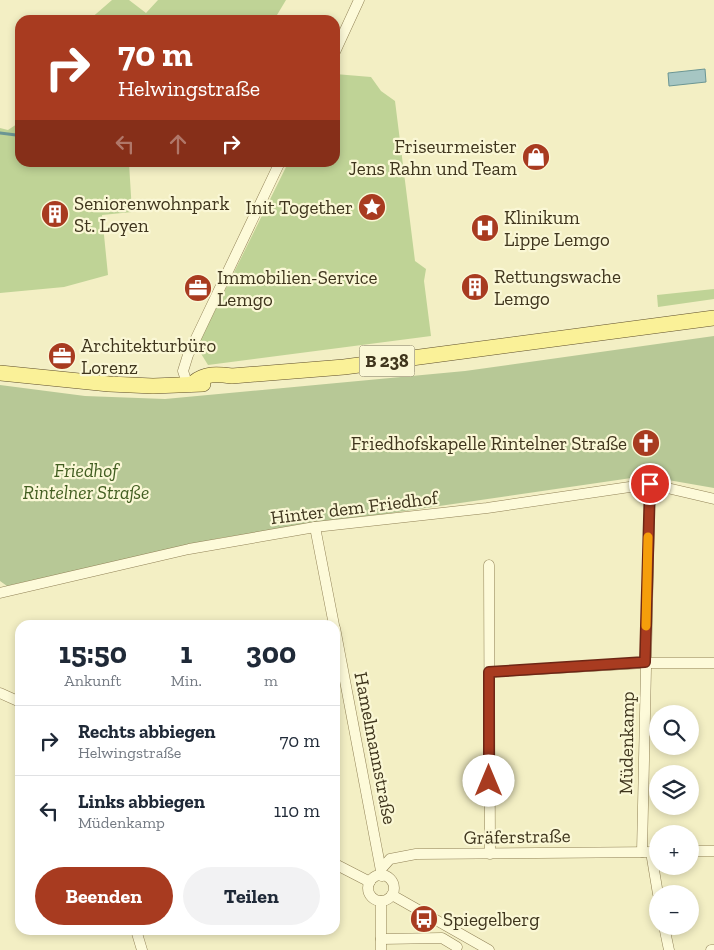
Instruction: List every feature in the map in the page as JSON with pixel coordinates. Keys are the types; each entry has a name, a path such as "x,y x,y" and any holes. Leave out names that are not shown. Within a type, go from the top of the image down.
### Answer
{"main road":[{"name":"B 238","path":"0,373 109,384 153,386 190,383 201,376 211,375 232,376 353,366 714,318"}],"street":[{"path":"340,41 359,0"},
{"path":"190,383 183,371 188,355 278,167"},
{"name":"Hinter dem Friedhof","path":"0,592 189,549 315,527 487,508 650,484 714,499"},
{"name":"Müdenkamp","path":"649,825 645,662 650,484"},
{"name":"Hamelmannstraße","path":"315,527 334,620"},
{"path":"489,565 490,854"},
{"name":"Hamelmannstraße","path":"340,652 382,872"},
{"path":"489,672 645,662 714,663"},
{"path":"0,693 15,700"},
{"path":"699,851 714,851"},
{"name":"Gräferstraße","path":"382,872 390,859 416,854 649,852"},
{"path":"340,867 370,882"},
{"path":"382,872 392,882 392,894 389,898 381,901 371,897 369,892 370,882 382,872"},
{"path":"392,894 490,950"},
{"path":"381,901 381,950"},
{"path":"138,935 142,950"},
{"path":"666,935 669,950"},
{"path":"381,939 442,938 457,947"}],"green space":[{"path":"112,0 129,0 146,13 158,0 286,0 277,15 95,15"},
{"path":"340,74 371,77 381,91 395,101 415,261 426,269 424,281 431,336 208,365 197,347 286,167 340,167"},
{"path":"15,125 15,167 129,167 132,212 102,215 108,275 64,287 0,293 0,128 8,130"},
{"path":"714,289 714,299 658,307 657,295"},
{"name":"Friedhof Rintelner Straße","path":"714,336 714,488 645,476 220,538 7,586 0,581 0,385 85,396 165,399 465,371"}],"water":[{"path":"705,69 706,82 669,86 668,73"}],"waterway":[{"path":"0,133 15,135"}],"slow traffic":[{"path":"646,626 648,537"}],"place":[{"name":"Friseurmeister Jens Rahn und Team","path":"536,157"},
{"name":"Init Together","path":"372,207"},
{"name":"Seniorenwohnpark St. Loyen","path":"55,214"},
{"name":"Klinikum Lippe Lemgo","path":"485,228"},
{"name":"Rettungswache Lemgo","path":"475,287"},
{"name":"Immobilien-Service Lemgo","path":"198,288"},
{"name":"Architekturbüro Lorenz","path":"62,356"},
{"name":"Friedhofskapelle Rintelner Straße","path":"646,443"},
{"name":"Spiegelberg","path":"424,919"}],"route":[{"path":"489,781 489,672 645,662 650,484"}]}
